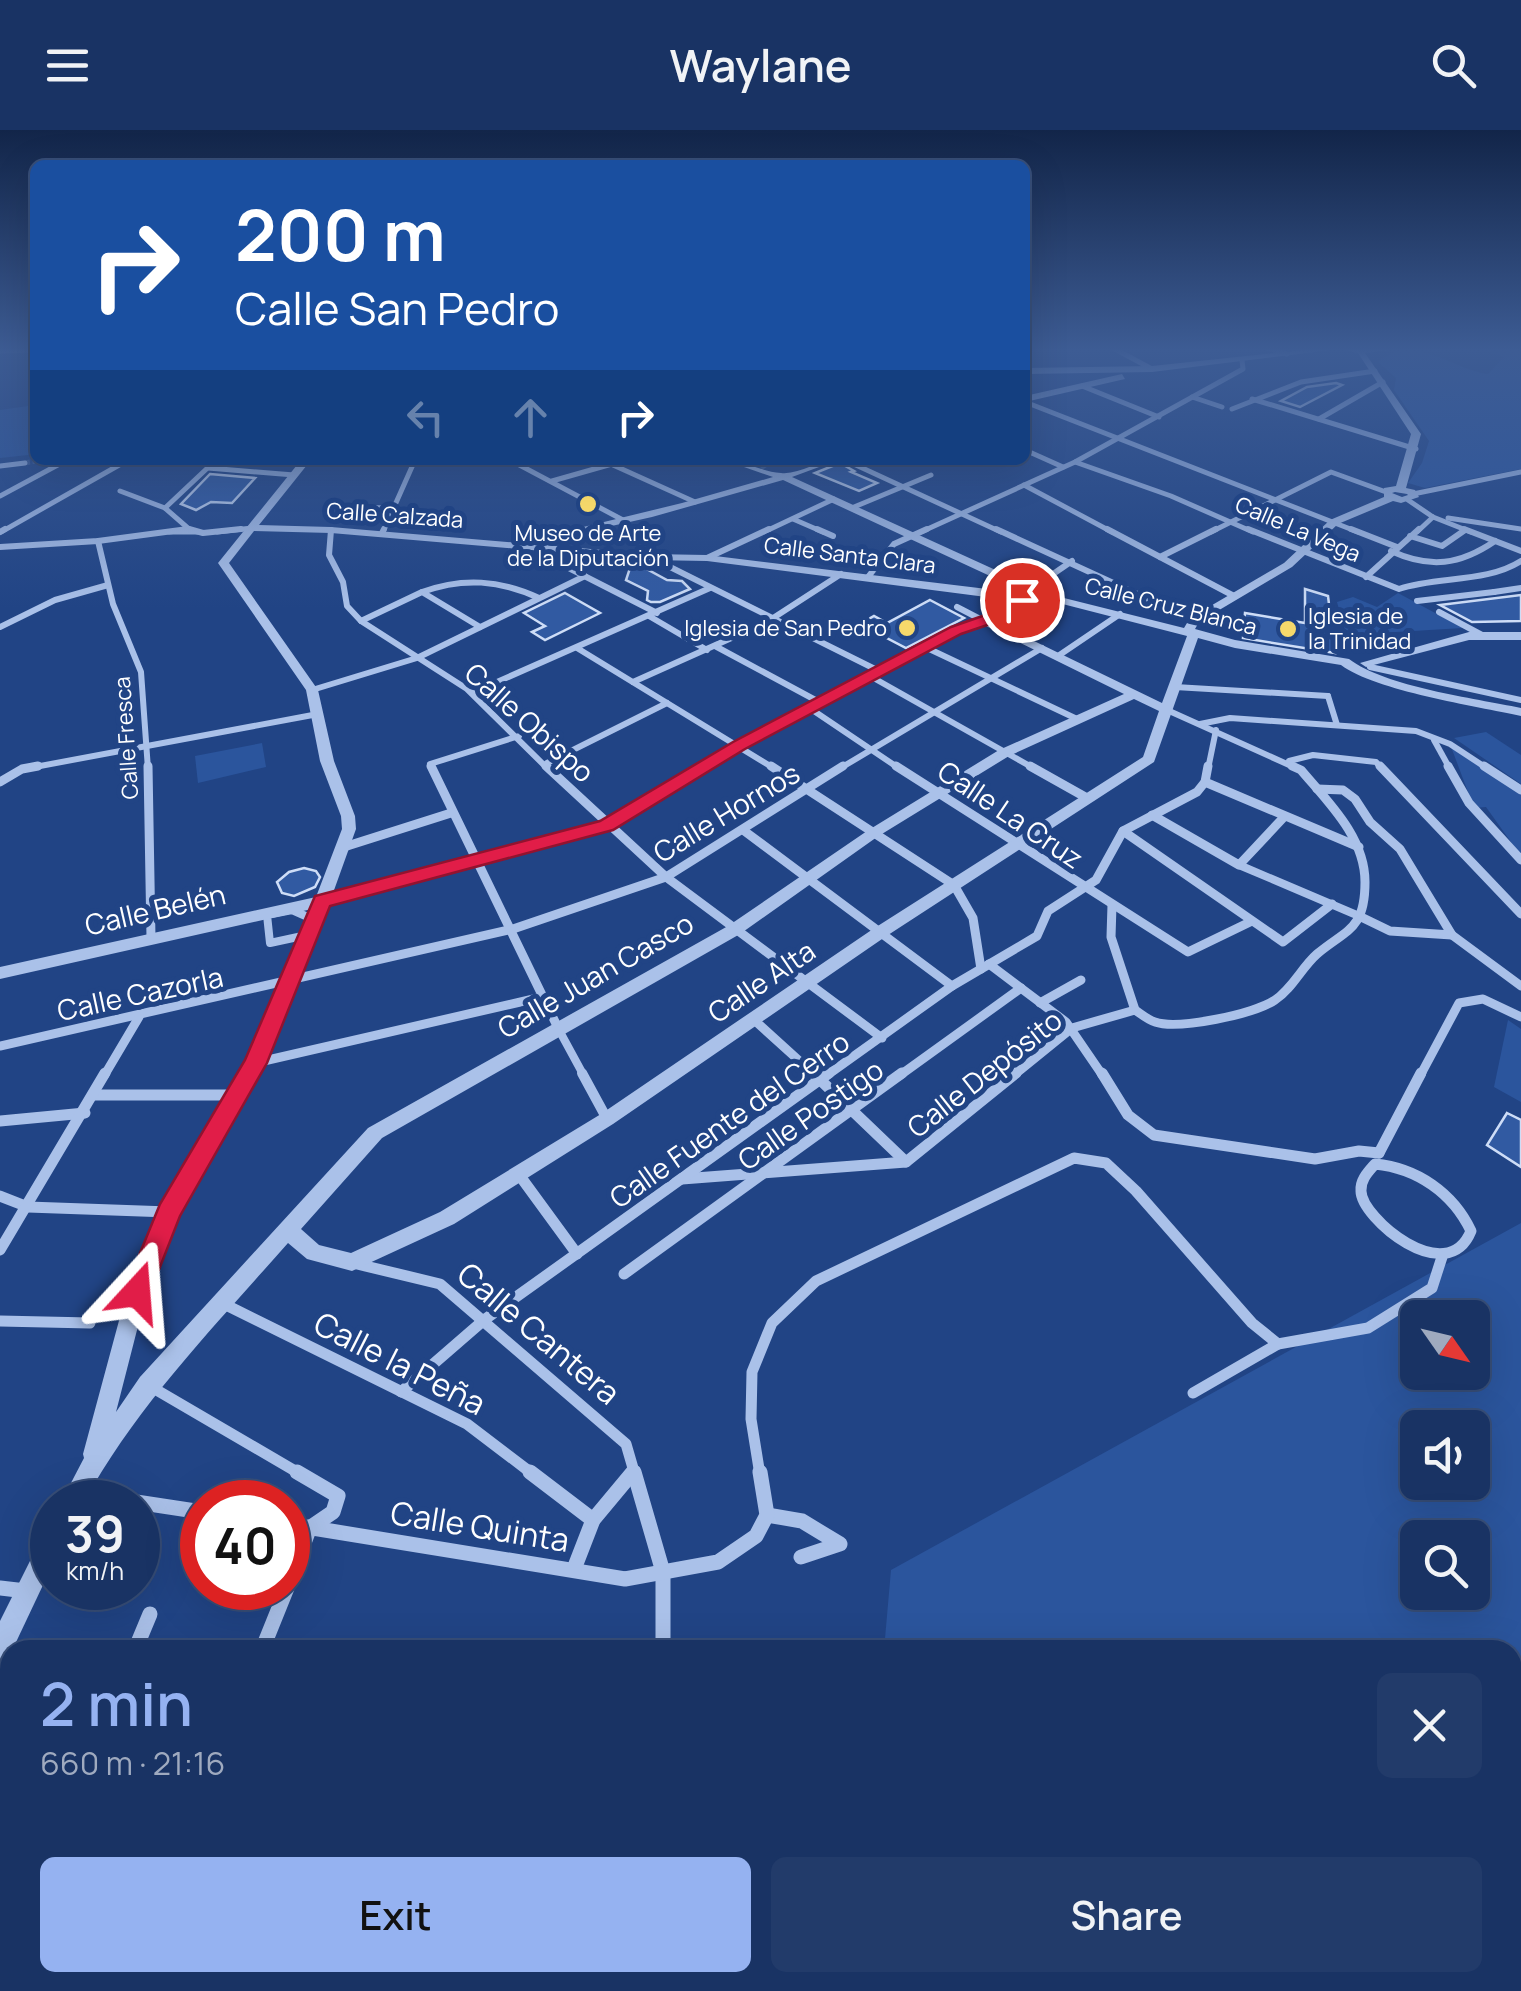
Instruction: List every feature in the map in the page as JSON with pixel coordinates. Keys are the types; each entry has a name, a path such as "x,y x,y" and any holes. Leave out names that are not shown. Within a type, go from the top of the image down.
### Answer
{"street":[{"path":"1104,435 1334,522 1419,564 1471,557 1495,541"},
{"path":"868,577 894,544 1076,462 1126,435"},
{"path":"1370,435 1416,449"},
{"path":"856,465 1072,561 1192,627 1304,553 1334,522 1393,493 1416,449 1416,435"},
{"path":"1030,452 1063,466"},
{"name":"Calle La Vega","path":"1076,462 1394,587 1507,570 1521,561"},
{"path":"0,466 25,463"},
{"path":"0,496 58,465"},
{"path":"0,532 119,465"},
{"path":"165,508 211,465"},
{"path":"84,1480 137,1292 169,1212 256,1063 344,847 349,819 327,760 312,690 223,563 302,465"},
{"path":"382,533 414,465"},
{"path":"520,465 623,520"},
{"path":"745,465 834,498 1038,592 1072,561"},
{"path":"515,544 695,502 820,465"},
{"path":"552,481 613,466 695,502"},
{"path":"208,468 294,474"},
{"path":"1160,557 1331,472 1411,497 1521,472"},
{"path":"854,507 931,475"},
{"path":"1024,485 1234,596"},
{"path":"120,491 165,508 189,529"},
{"path":"1411,497 1431,516 1521,551"},
{"path":"707,558 834,498"},
{"path":"336,508 393,508"},
{"path":"1431,516 1521,529"},
{"path":"1366,577 1431,516"},
{"path":"793,518 833,536"},
{"path":"0,548 189,529 203,533 252,528"},
{"name":"Calle Calzada","path":"252,528 382,533 650,557"},
{"path":"332,530 329,554 343,582 348,606 361,621 448,580 514,585 539,598"},
{"path":"1410,536 1440,546 1464,530"},
{"path":"536,545 550,537"},
{"name":"Calle Fresca","path":"98,541 108,585 141,672 148,748 151,938"},
{"name":"Calle La Cruz","path":"536,545 537,551 816,706 870,749 940,791 1083,890 1188,952 1250,922"},
{"path":"549,557 562,548"},
{"path":"650,557 875,674 936,714 1087,798"},
{"name":"Calle Santa Clara","path":"650,557 707,558 1038,592"},
{"path":"633,682 775,620 808,601 841,574"},
{"path":"312,690 417,658 585,576"},
{"path":"0,627 54,600 108,585"},
{"path":"472,692 710,588"},
{"path":"1418,601 1521,588"},
{"path":"422,592 480,627"},
{"name":"Calle Cruz Blanca","path":"1038,592 1120,614 1192,627 1235,644 1345,662 1351,670 1368,668 1385,680 1521,712"},
{"name":"Calle Belén","path":"0,973 322,901 606,826 739,745 1038,592"},
{"path":"957,607 1167,710 1288,761 1352,832 1365,880 1359,916 1348,935 1317,954 1276,1000 1236,1014 1168,1024 1153,1022 1136,1010 1111,937 1112,905"},
{"path":"1439,612 1482,635"},
{"path":"1058,656 1120,614"},
{"name":"Calle Obispo","path":"361,621 472,692 606,826 666,878 882,1038"},
{"name":"Calle Alta","path":"352,1262 447,1218 520,1176 954,884 1148,759 1192,627"},
{"path":"1368,668 1482,635 1521,636"},
{"path":"577,648 739,745 954,884 973,918 985,966 1072,1028 1094,1057 1118,1106 1135,1126 1154,1134 1315,1159 1358,1151 1382,1158 1413,1172 1464,1212 1471,1231 1465,1246 1442,1257 1412,1246 1364,1205 1360,1193 1367,1171 1382,1158 1459,1003 1483,1000 1521,1017"},
{"path":"925,648 1077,718"},
{"name":"Calle Hornos","path":"289,983 513,928 666,878 870,749 936,714 1042,648"},
{"path":"1368,668 1521,700"},
{"path":"1175,687 1328,696 1337,725"},
{"name":"Calle Juan Casco","path":"90,1469 148,1385 210,1311 222,1303 375,1133 734,930 872,834 1004,753 1134,694"},
{"path":"547,763 667,703"},
{"path":"0,782 22,769 318,714"},
{"path":"1200,724 1230,718 1416,730 1450,744 1521,790"},
{"path":"1216,730 1205,782 1197,792 1124,830 1283,942 1332,904"},
{"path":"519,736 430,764 513,928 542,997 607,1119"},
{"path":"1434,740 1469,803 1521,860"},
{"path":"1288,761 1313,755 1376,762 1521,914"},
{"path":"1205,782 1325,838 1359,848"},
{"path":"1317,789 1342,790 1355,799 1370,822 1400,849 1452,936 1521,986"},
{"path":"344,847 452,813"},
{"path":"1152,815 1239,864 1359,916 1367,924 1397,932 1452,936"},
{"path":"1239,864 1284,816"},
{"path":"743,830 810,876 879,934 952,986"},
{"name":"Calle Fuente del Cerro","path":"402,1392 484,1320 952,986 1036,936 1048,911 1096,880 1124,830"},
{"path":"292,910 310,918 307,935 288,940 270,944 269,928 267,915 292,910"},
{"path":"1040,1003 1081,980"},
{"name":"Calle Cazorla","path":"0,1046 289,983"},
{"name":"Calle Postigo","path":"624,1274 1021,988"},
{"path":"256,1063 542,997"},
{"name":"Calle Depósito","path":"681,1180 906,1162 1072,1028 1136,1010"},
{"path":"0,1250 139,1017"},
{"path":"754,1019 818,1081 856,1110 906,1162"},
{"path":"95,1095 236,1095"},
{"path":"1,1123 85,1113"},
{"path":"801,1557 840,1544 802,1521 767,1515 752,1404 752,1372 772,1323 816,1281 1021,1180 1074,1158 1106,1163 1252,1322 1278,1344"},
{"path":"520,1176 577,1254"},
{"path":"0,1196 28,1208 169,1212"},
{"path":"0,1225 14,1226"},
{"name":"Calle Cantera","path":"288,1231 314,1253 440,1284 626,1444 663,1572 663,1640"},
{"path":"1192,1392 1278,1344 1368,1328 1432,1288 1442,1257"},
{"name":"Calle la Peña","path":"222,1303 467,1424 593,1520"},
{"path":"0,1321 90,1323"},
{"path":"118,1364 131,1389 148,1385 338,1496 333,1512 310,1527"},
{"path":"574,1570 593,1520 634,1471"},
{"name":"Calle Quinta","path":"310,1527 625,1578 718,1562 756,1536 767,1515"},
{"path":"4,1640 30,1586"},
{"path":"0,1588 27,1592"},
{"path":"266,1640 278,1610"},
{"path":"139,1640 150,1614"}],"shaded area":[{"path":"0,435 30,435 28,455 0,458"},
{"path":"1425,435 1521,435 1521,469 1425,488 1408,483 1422,463 1429,441"},
{"path":"1398,593 1463,628 1346,635 1337,602 1353,597 1377,607"},
{"path":"1486,732 1521,755 1521,784 1454,738"},
{"path":"262,743 266,767 198,783 195,756"},
{"path":"1450,744 1521,789 1521,856 1486,807 1474,808"},
{"path":"1508,1020 1521,1029 1521,1102 1494,1087"},
{"path":"1521,1223 1521,1640 885,1640 891,1570"}],"building":[{"path":"844,465 877,483 859,491 815,473"},
{"path":"210,474 255,478 232,503 211,502 196,510 181,504"},
{"path":"632,562 646,563 645,568 667,580 682,581 690,589 651,602 647,600 648,591 626,580"},
{"name":"Iglesia de la Trinidad","path":"1305,589 1328,596 1335,653 1243,638 1245,613 1305,623"},
{"path":"565,593 600,613 545,640 532,632 545,626 524,613"},
{"path":"1521,595 1521,621 1472,622 1440,605"},
{"name":"Iglesia de San Pedro","path":"930,600 964,618 906,648 860,624 874,616 887,623"},
{"path":"304,868 316,871 320,877 315,887 294,896 282,893 277,882 289,872"},
{"path":"1507,1113 1521,1120 1521,1167 1487,1145"}],"tunnel":[{"path":"25,463 30,462"},
{"path":"761,468 766,465"}],"place":[{"name":"Museo de Arte de la Diputación","path":"588,504"},
{"name":"Iglesia de San Pedro","path":"907,628"},
{"name":"Iglesia de la Trinidad","path":"1288,629"}],"route":[{"path":"137,1292 169,1212 256,1063 322,901 606,826 739,745 1022,600"}]}
